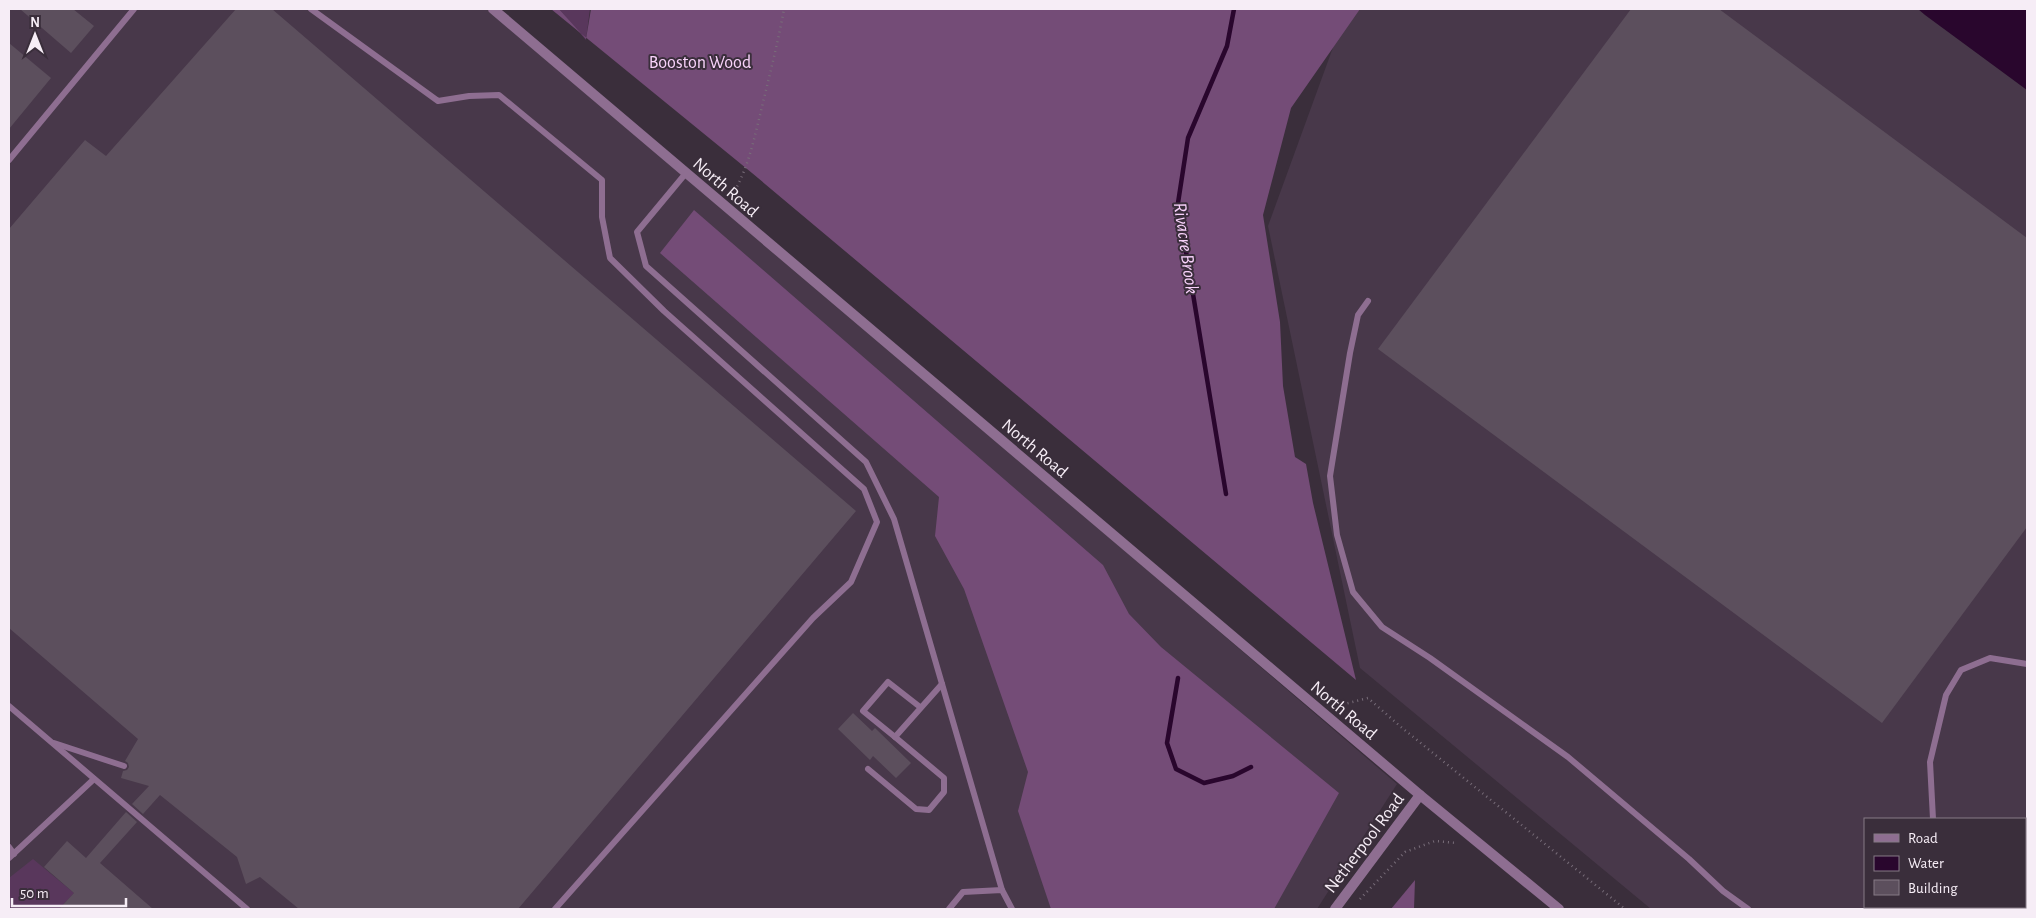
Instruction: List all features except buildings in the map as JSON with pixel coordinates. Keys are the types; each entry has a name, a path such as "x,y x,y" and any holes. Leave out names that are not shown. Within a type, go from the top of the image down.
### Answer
{"street":[{"name":"North Road","path":"493,9 1420,796 1559,909"},
{"name":"Netherpool Road","path":"1335,909 1420,796"}],"lane":[{"path":"9,160 134,9"},
{"path":"311,9 438,101 469,96 499,96 602,180 602,217 610,258 671,318 864,489 877,522 851,582 813,618 555,909"},
{"path":"686,173 637,232 646,266 866,462 894,519 1002,890 1012,909"},
{"path":"1368,301 1358,315 1330,476 1337,536 1353,592 1382,627 1430,658 1568,757 1689,859 1723,891 1748,909"},
{"path":"1934,818 1930,762 1946,695 1961,670 1990,658 2027,664"},
{"path":"868,769 916,809 929,810 944,792 944,778 863,711 888,682 920,707"},
{"path":"895,737 942,684"},
{"path":"9,706 248,909"},
{"path":"51,742 124,766"},
{"path":"11,856 94,779"},
{"path":"9,847 11,856"},
{"path":"949,909 963,892 1002,890"}],"path":[{"path":"725,207 740,184 753,142 779,40 784,9"},
{"path":"1319,710 1368,698 1400,727 1624,909"},
{"path":"1357,902 1405,852 1434,841 1461,843"}],"shaded area":[{"path":"9,9 493,9 1397,784 1317,909 9,909"},
{"path":"559,9 590,9 586,40"},
{"path":"1347,9 1918,9 2027,90 2027,909 1651,909 1360,668 1268,226"},
{"path":"33,859 74,893 59,909 9,909 9,878"}],"green space":[{"path":"551,9 559,9 581,34"},
{"name":"Booston Wood","path":"591,9 1360,9 1291,108 1263,215 1280,322 1283,386 1295,457 1306,464 1313,503 1356,680 752,173 586,38"},
{"path":"694,210 1103,565 1129,614 1161,647 1339,793 1274,909 1051,909 1018,811 1028,772 964,589 935,536 939,497 660,253"},
{"path":"1415,880 1414,909 1391,909"}],"water":[{"path":"1918,9 2027,9 2027,90 1925,15"}],"waterway":[{"name":"Rivacre Brook","path":"1226,494 1178,203 1188,138 1227,46 1234,9"},
{"path":"1178,678 1167,743 1176,769 1204,783 1233,776 1251,767"}]}
